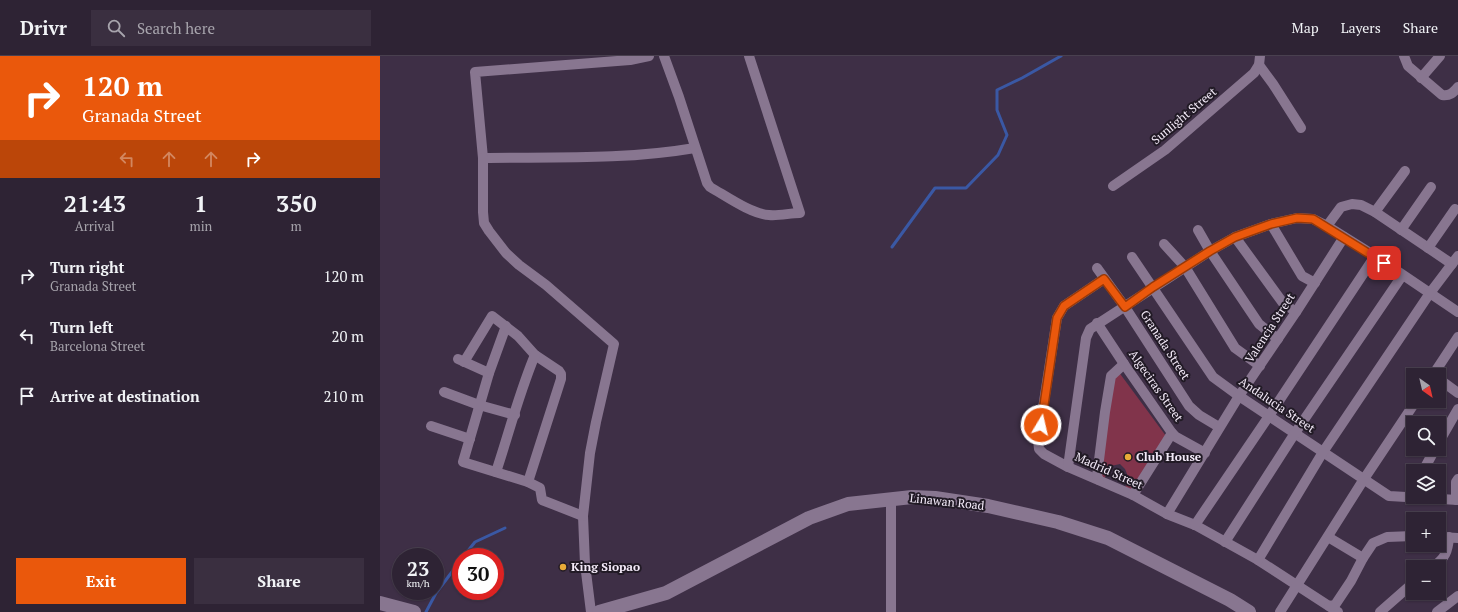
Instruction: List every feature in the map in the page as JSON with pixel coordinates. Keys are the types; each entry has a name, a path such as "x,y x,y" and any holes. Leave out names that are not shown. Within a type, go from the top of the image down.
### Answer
{"street":[{"path":"591,612 585,564 583,516 590,453 614,344 546,285 519,266 506,252 484,223 484,158 475,72 630,60 649,56"},
{"path":"664,56 707,183 746,208 766,215 778,216 800,212 749,56"},
{"path":"1404,56 1408,66 1442,95 1447,96 1452,94 1458,87"},
{"path":"1421,78 1440,56"},
{"path":"1260,61 1301,128"},
{"name":"Sunlight Street","path":"1113,186 1165,150 1254,73 1260,61"},
{"path":"484,158 639,155 695,148"},
{"path":"1375,212 1405,171"},
{"path":"1401,230 1431,187"},
{"path":"1258,560 1323,452 1430,293 1455,260 1428,248 1375,212 1361,205 1352,204 1341,207 1327,226"},
{"path":"1428,248 1455,209"},
{"path":"1068,467 1086,338 1090,329 1153,287 1235,237 1271,224 1297,218 1313,219 1375,256 1402,276 1458,312"},
{"path":"1271,224 1302,276 1315,283"},
{"path":"1198,230 1210,251 1259,324 1278,339"},
{"path":"1235,237 1283,303 1296,312"},
{"name":"Valencia Street","path":"1167,514 1205,453 1219,427 1344,237"},
{"path":"1164,244 1185,267 1235,348 1260,366"},
{"path":"1195,525 1375,256"},
{"name":"Andalucia Street","path":"1132,257 1214,377 1239,396 1390,496 1406,497"},
{"name":"Granada Street","path":"1097,268 1125,307 1189,406 1199,415 1219,427"},
{"path":"1225,542 1294,433 1402,276"},
{"name":"Madrid Street","path":"1104,279 1064,306 1057,318 1038,440 1039,449 1044,454 1068,467 1133,495 1167,514 1195,525 1258,560 1338,612"},
{"path":"489,373 461,361 492,316 518,336 535,355 559,371 561,374 561,379 528,482"},
{"name":"Algeciras Street","path":"1097,323 1172,433 1176,437 1205,453"},
{"path":"506,326 489,373 463,462 528,482 540,488 542,500 583,516"},
{"path":"1441,368 1454,352 1458,337"},
{"path":"496,472 526,377 535,355"},
{"path":"1099,480 1097,476 1111,376 1124,364"},
{"path":"1446,384 1458,393"},
{"path":"444,392 480,405 515,415"},
{"path":"1280,612 1364,479 1411,408"},
{"path":"1446,430 1458,409"},
{"path":"431,426 470,439"},
{"path":"1133,495 1172,433"},
{"path":"1457,500 1456,482 1458,479"},
{"name":"Linawan Road","path":"599,612 666,593 809,518 848,504 912,497 950,500 988,506 1058,522 1108,538 1197,583 1249,612"},
{"path":"891,499 891,612"},
{"name":"Andalucia Street","path":"1446,499 1457,500"},
{"path":"1329,606 1335,605 1352,581 1363,558 1373,543 1387,537 1406,536"},
{"path":"1328,537 1363,558"},
{"path":"1442,560 1448,550 1449,537"},
{"path":"1380,612 1406,589"},
{"path":"1437,612 1458,596"},
{"path":"380,603 399,610 414,612"}],"shaded area":[{"path":"1118,371 1166,436 1129,497 1122,494 1129,479 1125,469 1120,464 1111,466 1104,479 1098,483 1111,384"}],"waterway":[{"path":"892,247 935,188 966,188 998,155 1007,135 997,110 997,90 1061,56"},
{"path":"470,548 475,542 505,528"},
{"path":"426,612 436,593 452,572"}],"place":[{"name":"Club House","path":"1128,457"},
{"name":"King Siopao","path":"563,567"}],"route":[{"path":"1041,425 1057,318 1064,306 1104,279 1125,307 1153,287 1235,237 1271,224 1297,218 1313,219 1327,226 1384,263"}]}
